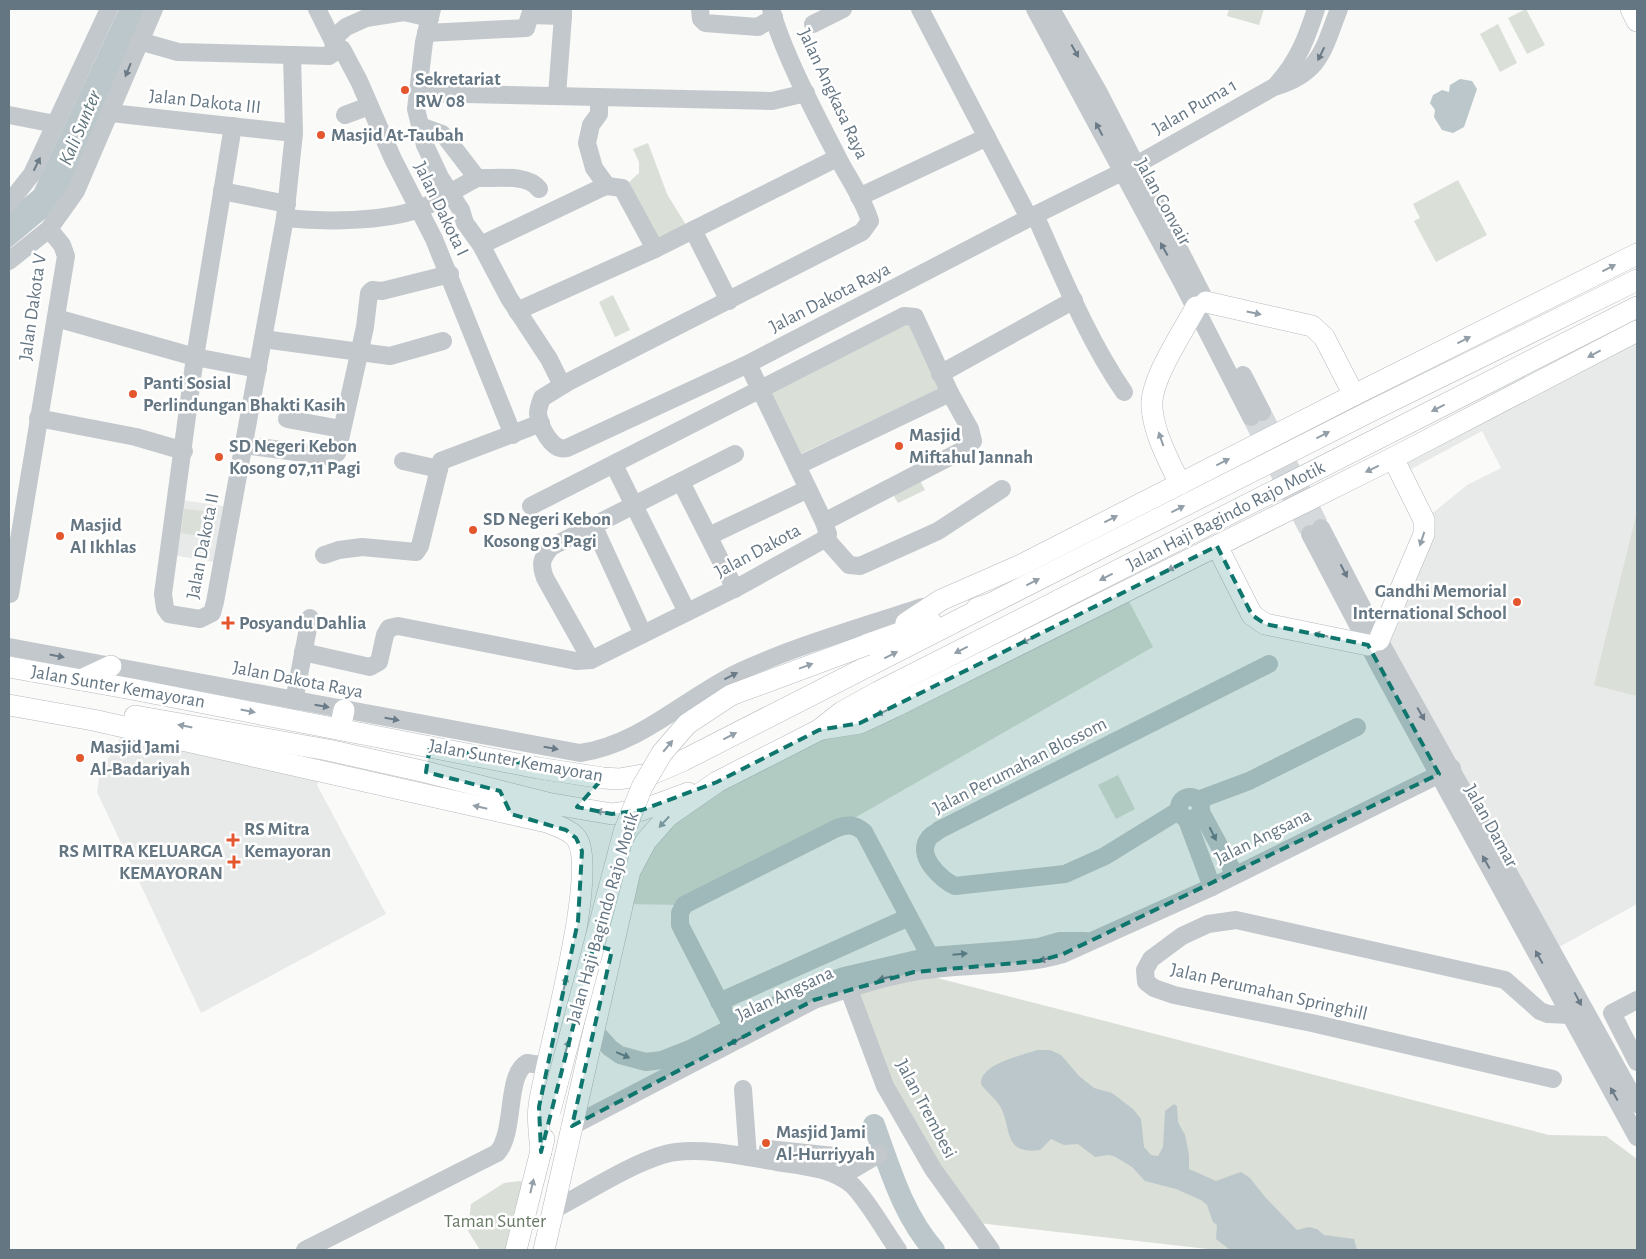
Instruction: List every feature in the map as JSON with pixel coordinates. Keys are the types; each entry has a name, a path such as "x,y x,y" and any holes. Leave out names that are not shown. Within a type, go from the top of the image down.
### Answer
{"main road":[{"path":"1631,9 1637,21"},
{"name":"Jalan Haji Bagindo Rajo Motik","path":"887,637 941,600 1020,565 1637,254"},
{"name":"Jalan Haji Bagindo Rajo Motik","path":"516,1250 550,1111 624,832 642,787 662,753 686,724 731,695 866,644 990,604 1371,411 1637,280"},
{"path":"1180,484 1156,426 1152,409 1152,395 1156,381 1201,305 1312,326 1324,337 1354,395"},
{"name":"Jalan Haji Bagindo Rajo Motik","path":"544,1250 630,871 646,841 668,816 717,782 819,730 842,712 878,692 1637,307"},
{"name":"Jalan Haji Bagindo Rajo Motik","path":"819,730 845,727 868,719 1393,458 1637,331"},
{"path":"1371,411 1420,362"},
{"path":"1458,424 1469,392"},
{"path":"1217,546 1252,615 1265,624 1374,642 1424,534 1424,520 1393,458"},
{"name":"Jalan Sunter Kemayoran","path":"9,667 81,680 342,719 430,746 538,768 619,779 654,773 677,763 990,604"},
{"path":"81,680 111,666"},
{"name":"Jalan Sunter Kemayoran","path":"9,694 94,714 328,750 426,772 547,803 612,814 642,810 717,782"},
{"path":"9,705 94,714 305,768 548,822 566,830 576,838 582,851 581,898 539,1107 541,1152"},
{"path":"426,772 430,746"},
{"path":"305,768 328,750"},
{"path":"566,830 577,807 603,778"},
{"path":"500,791 511,814"},
{"path":"581,898 590,889 607,887 617,893 623,904"}],"street":[{"path":"9,203 17,182 55,124 109,9"},
{"path":"9,261 49,229 76,191 154,9"},
{"name":"Jalan Dakota I","path":"317,9 336,45 342,49 450,274 513,435"},
{"path":"700,9 701,19 705,24 758,27 772,11"},
{"path":"813,24 843,9"},
{"path":"920,9 987,137 1032,217 1111,374 1124,392"},
{"name":"Jalan Convair","path":"1034,9 1129,169"},
{"name":"Jalan Convair","path":"1051,9 1129,169 1257,415"},
{"name":"Jalan Puma 1","path":"1274,87 1293,65 1301,51 1316,9"},
{"name":"Jalan Puma 1","path":"1129,169 1274,87 1290,82 1320,59 1339,9"},
{"name":"Jalan Angkasa Raya","path":"729,301 862,232 870,221 806,92 772,11"},
{"path":"140,42 178,52 328,56 332,54 336,45 336,36 346,27 366,18 404,12 429,20 526,28 530,15 563,12 557,95"},
{"path":"429,20 416,109 432,161 461,210 465,223 481,245 517,311 549,359 562,385"},
{"name":"Jalan Dakota II","path":"233,126 195,357 164,602 169,614 200,619 212,613 215,602 286,211 294,133 292,55"},
{"path":"419,93 772,101 806,92"},
{"path":"599,98 599,114 592,125 587,144 594,168 607,186"},
{"path":"346,115 369,106"},
{"name":"Jalan Dakota III","path":"111,113 294,133"},
{"path":"9,115 55,124"},
{"path":"420,126 442,134 477,178"},
{"path":"859,197 987,137"},
{"path":"517,311 655,249 838,158"},
{"name":"Jalan Dakota Raya","path":"541,423 553,445 557,448 567,448 748,364 1129,169"},
{"path":"222,191 320,222 340,221 419,209 477,178 525,179 534,182 539,189"},
{"path":"481,245 607,186 622,188 655,249"},
{"name":"Jalan Dakota V","path":"10,594 14,543 66,256 62,246 49,229"},
{"path":"324,555 339,550 362,547 416,552 420,546 442,461 541,423 538,413 542,398 562,385 729,301 693,230"},
{"path":"244,445 331,455 337,453 366,327 367,301 372,290 382,291 450,274"},
{"path":"940,374 1074,300"},
{"path":"531,506 908,315 914,318 940,374 973,436 973,441 969,446 825,530 849,565 856,567 938,531 1002,489"},
{"path":"56,318 195,357 258,369"},
{"path":"263,340 390,356 443,342"},
{"name":"Jalan Dakota","path":"303,652 370,667 379,662 384,634 389,628 398,626 576,661 591,660 735,589 825,530 808,489 748,364"},
{"path":"797,466 950,393"},
{"path":"38,418 136,436 184,451"},
{"path":"287,419 341,429"},
{"path":"591,660 541,567 542,558 551,547 735,454"},
{"path":"403,461 439,469"},
{"path":"614,464 687,612"},
{"path":"681,482 735,589"},
{"path":"709,536 808,489"},
{"path":"594,526 643,634"},
{"name":"Jalan Damar","path":"1315,531 1559,979 1637,1137"},
{"name":"Jalan Haji Bagindo Rajo Motik","path":"580,753 616,745 632,738 714,685 739,672 830,637 941,600"},
{"path":"294,701 310,618"},
{"name":"Jalan Dakota Raya","path":"9,647 294,701 342,719 580,753"},
{"name":"Jalan Perumahan Blossom","path":"1269,664 938,830 928,839 926,846 926,856 930,864 947,883 955,886 1065,874 1105,856 1357,727"},
{"name":"Jalan Angsana","path":"593,1029 610,1048 620,1054 638,1060 654,1062 670,1058 733,1028 809,988 914,972 1042,960 1064,954 1235,875 1445,771"},
{"path":"1191,811 1235,875"},
{"path":"1191,811 1212,886"},
{"path":"733,1028 680,925 680,913 684,906 837,828 847,825 856,826 864,832 930,956"},
{"path":"719,1002 909,917"},
{"name":"Jalan Perumahan Springhill","path":"1553,1079 1312,1023 1174,995 1154,988 1146,982 1145,970 1151,959 1182,936 1208,924 1236,920 1505,980 1540,1011 1580,1022"},
{"name":"Jalan Angsana","path":"572,1126 846,982 930,956 1039,947 1060,941 1091,940"},
{"name":"Jalan Trembesi","path":"846,982 885,1086 933,1169 991,1250"},
{"path":"1637,1000 1612,1012 1637,1062"},
{"name":"Jalan Damar","path":"1580,1022 1637,1104"},
{"path":"305,1250 497,1153 503,1147 507,1136 512,1100 520,1071 527,1063 547,1066"},
{"path":"743,1089 748,1152"},
{"path":"553,1210 647,1160 675,1152 748,1152 834,1156"},
{"path":"748,1152 825,1170 840,1177 853,1186 898,1250"},
{"path":"840,1177 879,1154"}],"highlighted area":[{"path":"1217,546 1252,615 1265,624 1368,645 1439,774 1063,954 1039,961 914,972 814,1000 572,1126 612,950 594,945 541,1152 539,1107 578,921 582,851 576,838 566,830 511,814 500,791 426,772 430,746 603,778 577,807 612,814 642,810 717,782 819,730 860,723"}],"shaded area":[{"name":"Gandhi Memorial International School","path":"1637,331 1637,904 1552,951 1379,640 1424,520 1467,485 1501,468 1482,431 1413,468 1403,478 1393,458"},
{"path":"182,500 228,507 219,563 173,555"},
{"name":"RS Mitra Kemayoran","path":"123,733 320,777 317,785 386,914 201,1013 97,792 100,773"}],"green space":[{"path":"1229,9 1264,9 1259,25 1227,16"},
{"path":"1526,9 1545,45 1527,54 1508,18"},
{"path":"1498,24 1517,63 1500,72 1480,34"},
{"path":"648,143 667,194 686,225 654,239 624,187 639,173 639,162 633,149"},
{"path":"1458,180 1487,235 1436,262 1414,221 1420,218 1413,204"},
{"path":"613,295 630,330 615,337 599,302"},
{"path":"909,322 941,388 796,456 765,390"},
{"path":"919,479 925,490 898,503 892,493"},
{"path":"184,509 203,511 199,536 181,533"},
{"path":"1637,512 1637,696 1594,685"},
{"path":"1124,592 1153,647 837,828 684,905 623,904 646,841 717,782"},
{"path":"1118,775 1135,809 1116,819 1098,785"},
{"path":"914,972 1549,1135 1606,1136 1637,1159 1637,1250 1217,1250 970,1222 933,1169 849,988"},
{"name":"Taman Sunter","path":"521,1181 528,1192 515,1247 499,1250 480,1250 468,1231 471,1204 504,1183"}],"water":[{"name":"Kali Sunter","path":"119,9 153,9 68,188 46,218 9,249 9,211 34,190"},
{"path":"1460,79 1472,81 1477,89 1464,127 1453,133 1442,130 1434,117 1435,110 1430,103 1433,95 1442,90 1449,92 1450,85"},
{"path":"1037,1050 1050,1050 1061,1055 1079,1076 1094,1088 1112,1093 1133,1109 1141,1119 1144,1147 1151,1155 1158,1156 1163,1147 1165,1111 1174,1104 1177,1106 1178,1122 1185,1135 1189,1155 1189,1169 1216,1181 1241,1172 1250,1178 1265,1197 1297,1230 1309,1227 1317,1229 1324,1235 1354,1239 1357,1250 1230,1250 1216,1239 1217,1225 1213,1222 1207,1205 1201,1200 1176,1189 1145,1181 1132,1167 1114,1156 1095,1157 1078,1144 1064,1145 1051,1139 1040,1150 1020,1148 1011,1139 999,1104 981,1084 982,1077 994,1066"}],"waterway":[{"path":"874,1125 898,1191 914,1222 934,1250"}],"tunnel":[{"path":"1262,412 1321,528"},
{"path":"1251,417 1310,534"}],"place":[{"name":"Sekretariat RW 08","path":"405,90"},
{"name":"Masjid At-Taubah","path":"321,135"},
{"name":"Panti Sosial Perlindungan Bhakti Kasih","path":"133,394"},
{"name":"Masjid Miftahul Jannah","path":"899,446"},
{"name":"SD Negeri Kebon Kosong 07,11 Pagi","path":"219,457"},
{"name":"SD Negeri Kebon Kosong 03 Pagi","path":"473,530"},
{"name":"Masjid Al Ikhlas","path":"60,536"},
{"name":"Gandhi Memorial International School","path":"1517,602"},
{"name":"Posyandu Dahlia","path":"228,623"},
{"name":"Masjid Jami Al-Badariyah","path":"80,758"},
{"name":"RS Mitra Kemayoran","path":"233,840"},
{"name":"RS MITRA KELUARGA KEMAYORAN","path":"234,862"},
{"name":"Masjid Jami Al-Hurriyyah","path":"766,1143"}]}
